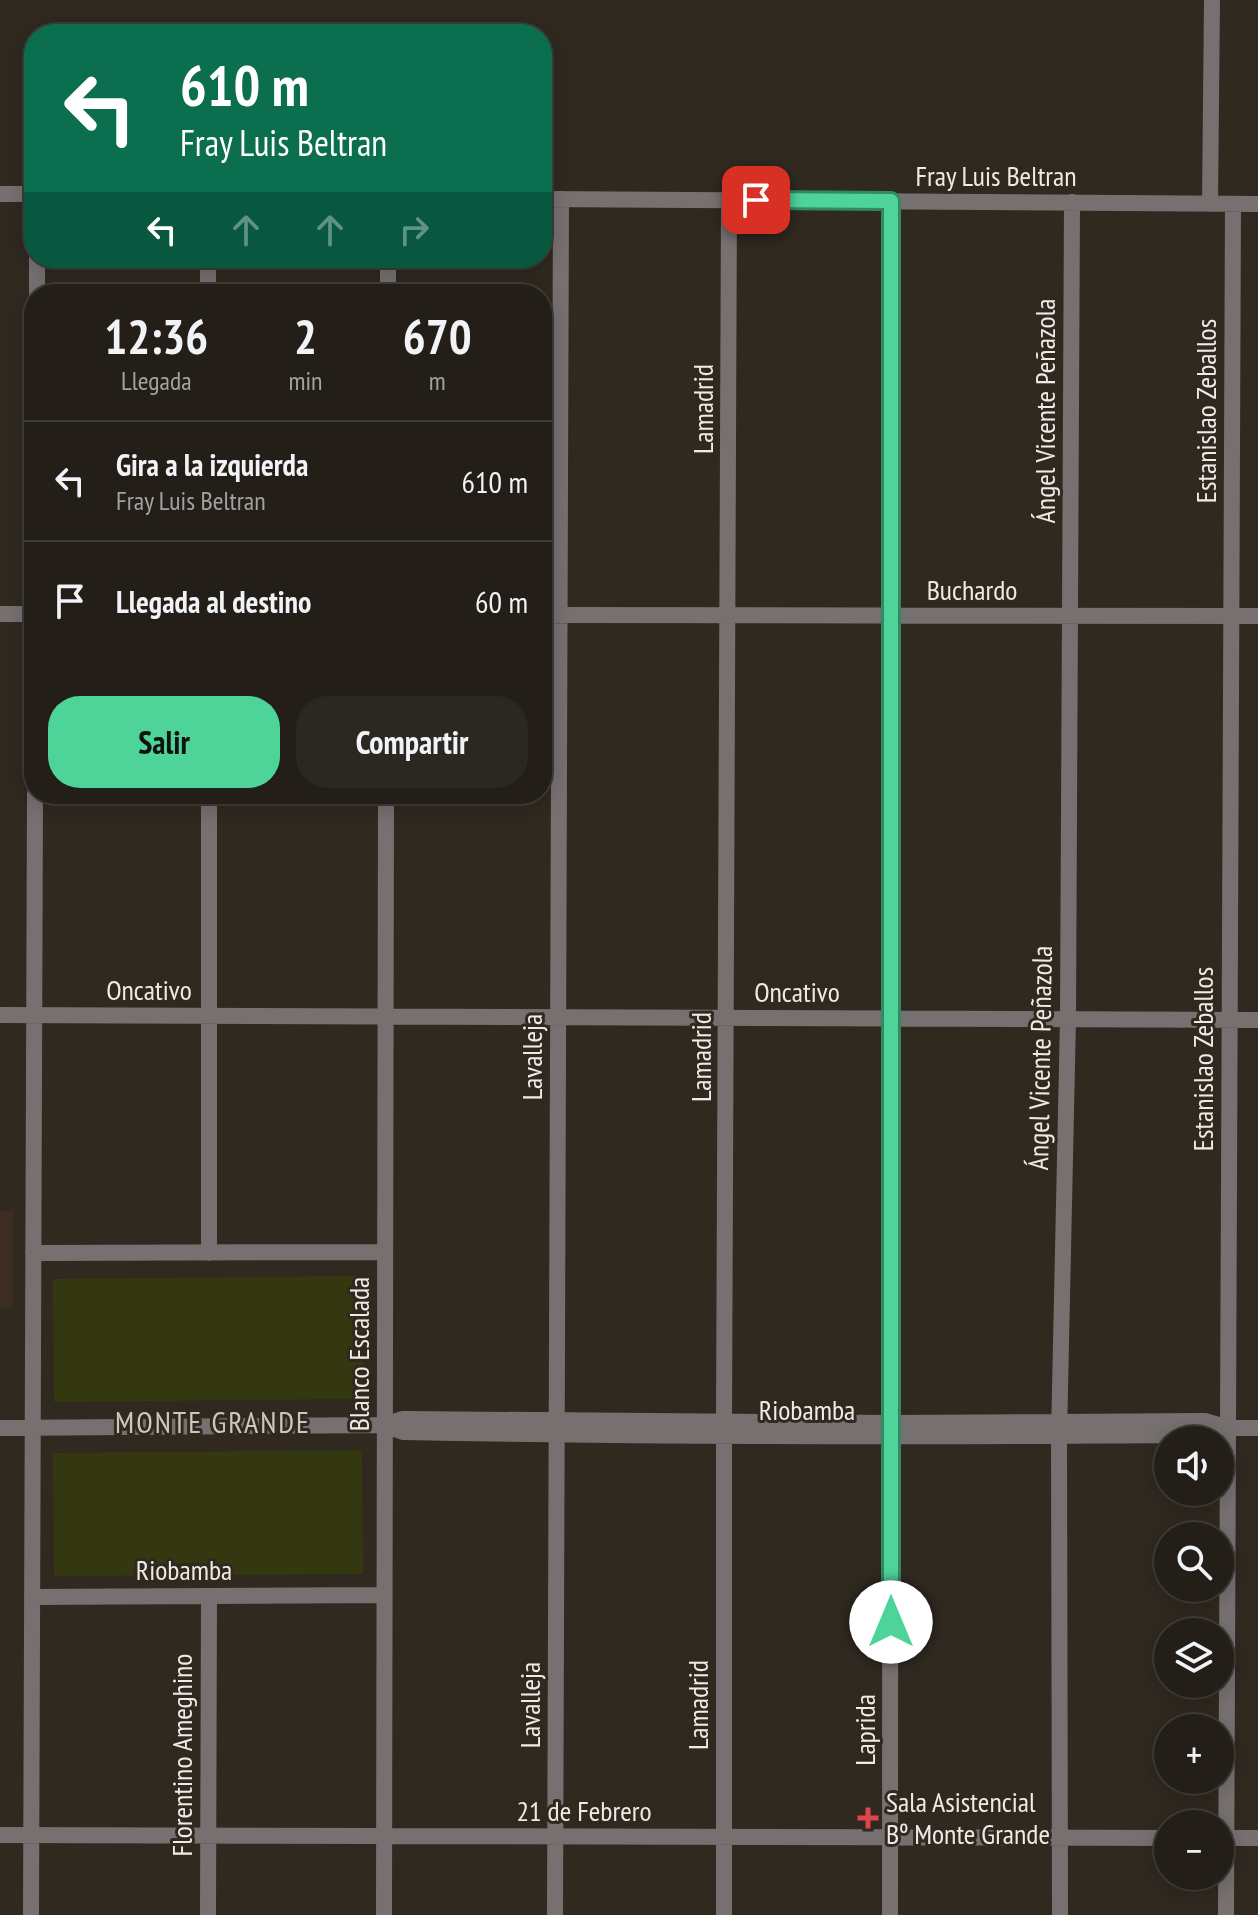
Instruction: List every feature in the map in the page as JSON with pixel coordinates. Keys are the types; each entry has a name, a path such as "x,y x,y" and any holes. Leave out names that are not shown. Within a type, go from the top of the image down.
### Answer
{"street":[{"path":"1210,204 1212,0"},
{"path":"0,194 24,194"},
{"name":"Fray Luis Beltran","path":"552,199 1258,204"},
{"name":"Lavalleja","path":"555,1915 561,199"},
{"name":"Lamadrid","path":"724,1915 729,200"},
{"name":"Laprida","path":"890,1915 891,201"},
{"name":"Ángel Vicente Peñazola","path":"1060,1915 1059,1429 1068,1019 1072,202"},
{"name":"Estanislao Zeballos","path":"1229,1426 1233,204"},
{"path":"0,614 24,614"},
{"name":"Buchardo","path":"552,615 1258,616"},
{"path":"31,1915 35,804"},
{"path":"209,804 209,1253"},
{"name":"Blanco Escalada","path":"384,1915 386,804"},
{"name":"Oncativo","path":"0,1015 1258,1020"},
{"path":"33,1253 385,1252"},
{"name":"Riobamba","path":"0,1428 384,1425 403,1432 557,1428 891,1430 1059,1429 1205,1421 1222,1426"},
{"name":"Riobamba","path":"1234,1428 1258,1428"},
{"name":"Estanislao Zeballos","path":"1223,1810 1228,1506"},
{"name":"Riobamba","path":"32,1597 384,1595"},
{"name":"Florentino Ameghino","path":"208,1915 209,1596"},
{"name":"21 de Febrero","path":"0,1835 1154,1838"},
{"path":"1234,1838 1258,1838"},
{"name":"Estanislao Zeballos","path":"1225,1890 1226,1915"}],"shaded area":[{"path":"0,1211 13,1211 13,1307 0,1308"}],"green space":[{"path":"362,1276 363,1399 54,1402 53,1279"},
{"path":"362,1450 363,1574 54,1576 53,1453"}],"place":[{"name":"Sala Asistencial Bº Monte Grande","path":"868,1818"}],"district":[{"name":"MONTE GRANDE","path":"213,1423"}],"route":[{"path":"756,200 891,201 891,1622"}]}
